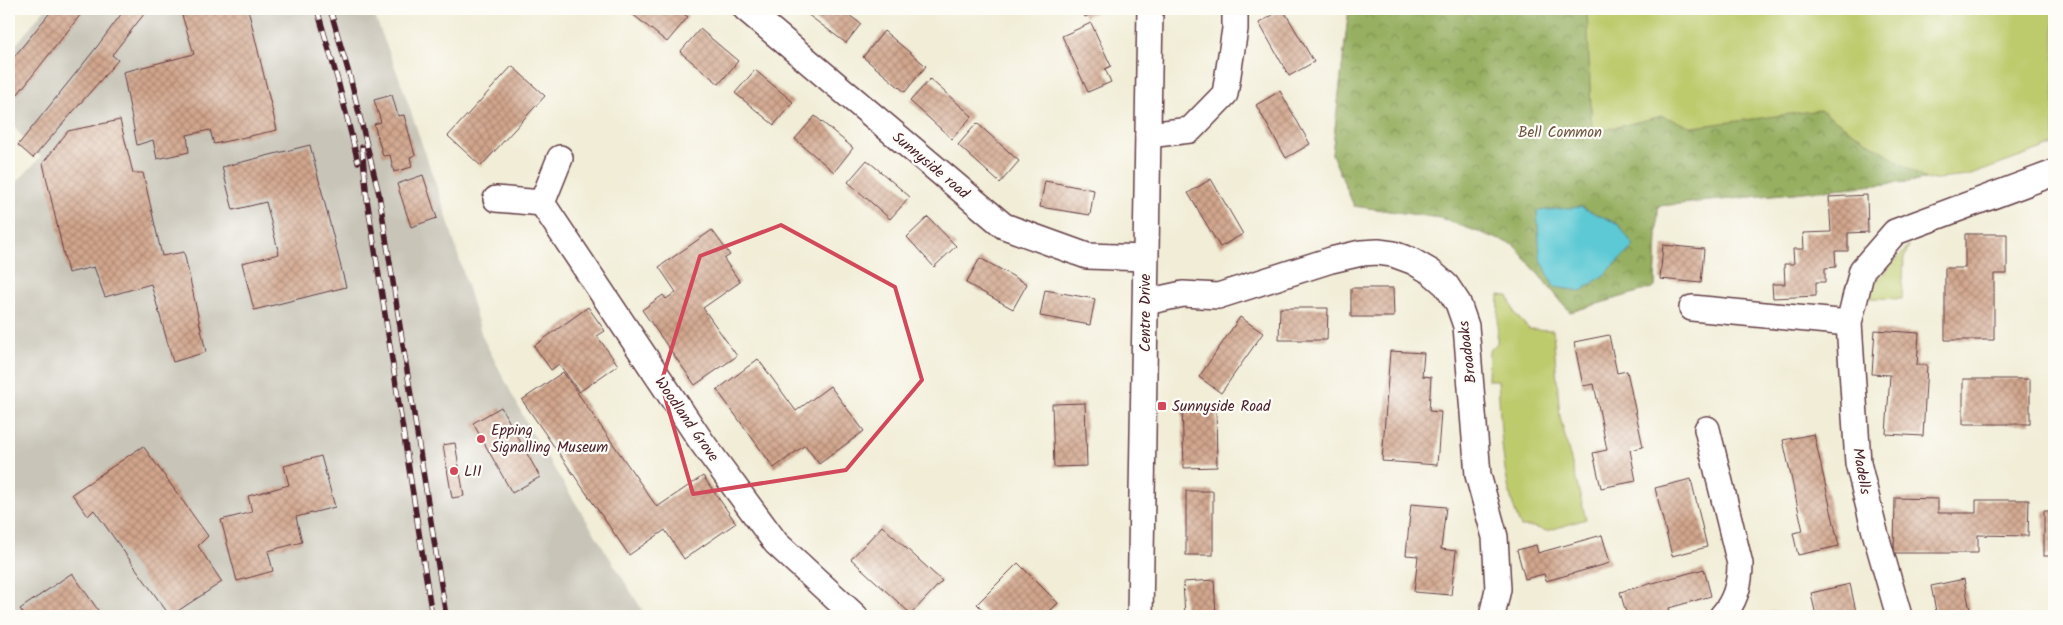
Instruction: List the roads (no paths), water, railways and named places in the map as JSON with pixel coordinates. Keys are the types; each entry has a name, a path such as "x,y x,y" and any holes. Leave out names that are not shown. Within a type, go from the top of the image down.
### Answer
{"street":[{"name":"Sunnyside road","path":"746,9 1004,226 1087,256 1145,258"},
{"name":"Centre Drive","path":"1140,616 1150,9"},
{"path":"1148,135 1190,130 1225,94 1235,29 1235,9"},
{"path":"496,199 542,203 560,158"},
{"name":"Madells","path":"1899,616 1874,532 1858,463 1849,323 1862,270 1895,232 2054,173"},
{"name":"Woodland Grove","path":"542,203 701,441 776,543 855,616"},
{"name":"Broadoaks","path":"1146,302 1183,294 1218,296 1331,260 1361,253 1393,254 1412,261 1431,272 1446,285 1458,303 1467,333 1478,476 1496,541 1498,589 1492,616"},
{"path":"1692,308 1849,323"},
{"path":"1707,429 1740,564 1740,578 1735,594 1722,616"}],"water":[{"path":"1581,207 1618,224 1634,246 1604,275 1581,291 1554,287 1540,257 1537,211"}],"railway":[{"path":"317,9 338,81 358,162"},
{"path":"330,9 350,77 379,194 446,616"},
{"path":"362,147 367,199 432,616"}],"place":[{"name":"Sunnyside Road","path":"1162,406"},
{"name":"Epping Signalling Museum","path":"481,439"},
{"name":"L11","path":"454,471"}],"park label":[{"name":"Bell Common","path":"1560,132"}]}
